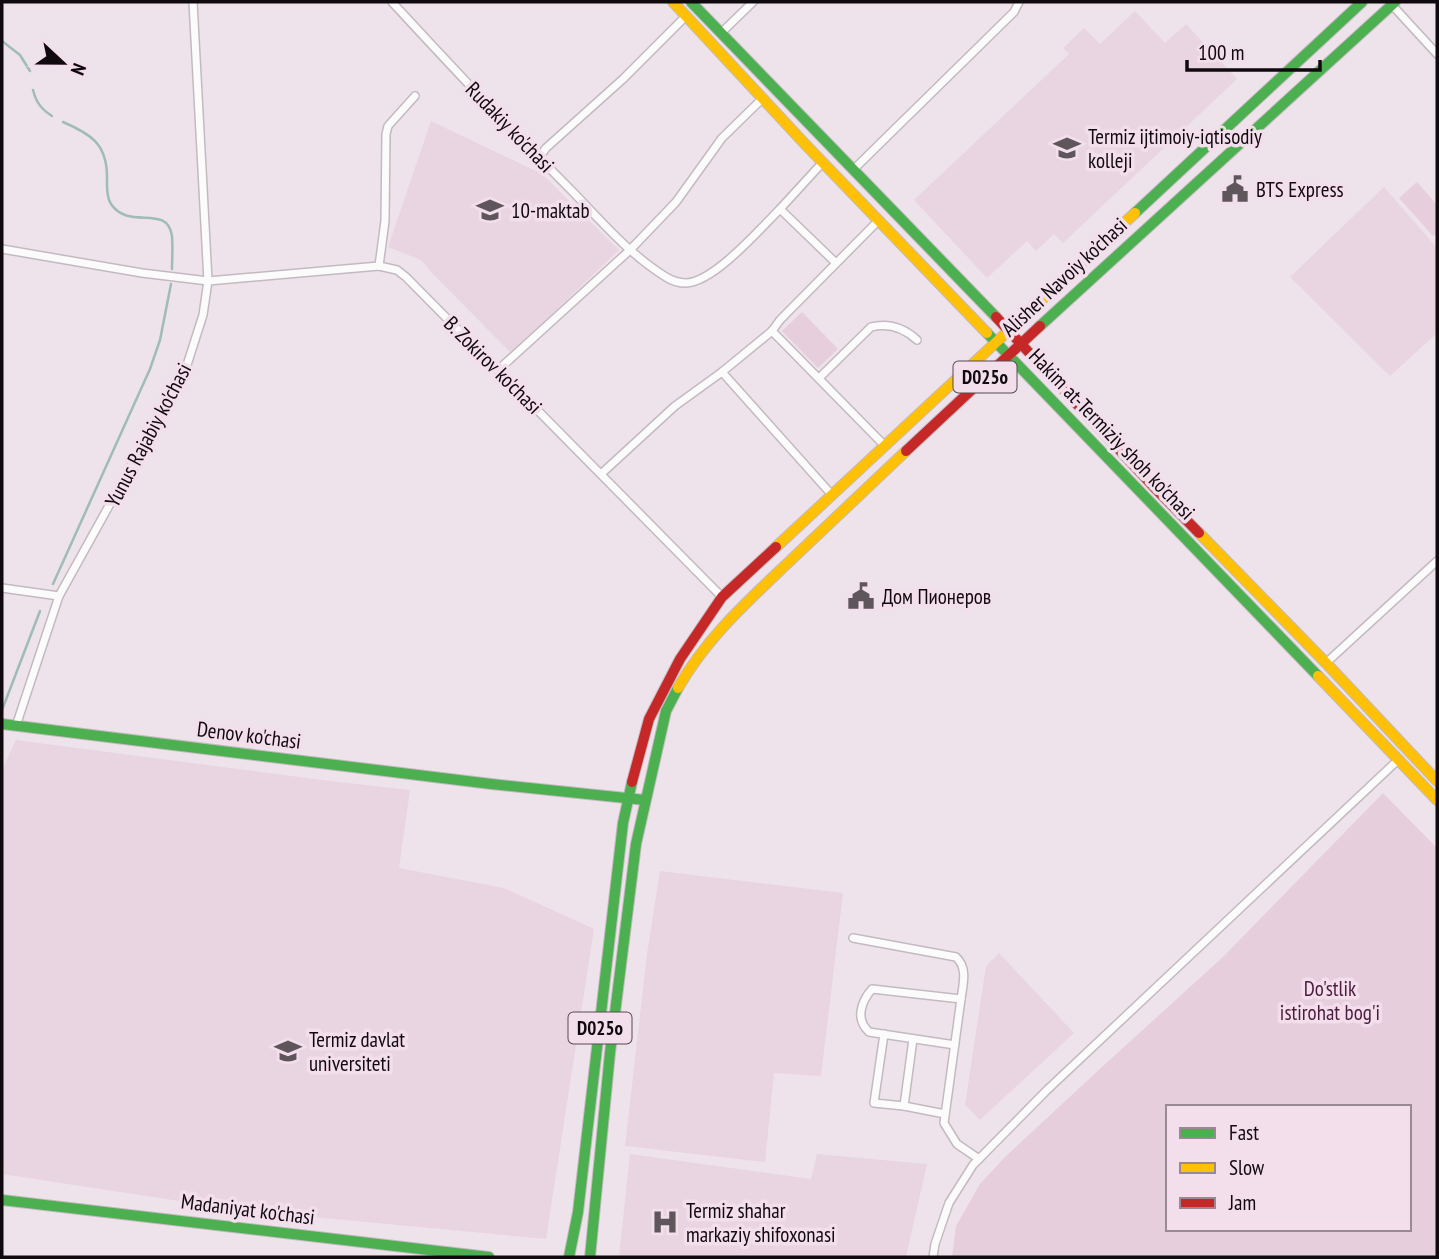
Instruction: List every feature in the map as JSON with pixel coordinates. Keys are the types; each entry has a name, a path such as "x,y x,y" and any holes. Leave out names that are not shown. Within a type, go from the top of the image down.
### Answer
{"main road":[{"name":"Hakim at-Termiziy shoh ko'chasi","path":"673,2 762,99 1437,800"},
{"name":"Hakim at-Termiziy shoh ko'chasi","path":"691,2 1021,343 1154,487 1437,780"},
{"name":"Alisher Navoiy ko’chasi","path":"628,799 649,719 680,659 722,597 1363,2"},
{"name":"Alisher Navoiy ko’chasi","path":"645,800 667,711 681,681 709,640 755,593 1021,343 1393,3"},
{"path":"1195,158 1208,172"},
{"name":"Denov ko'chasi","path":"2,724 491,784 645,800"},
{"name":"D025o","path":"569,1257 578,1212 628,799"},
{"name":"D025o","path":"590,1257 611,1040 636,844 645,800"},
{"name":"Madaniyat ko'chasi","path":"2,1200 489,1257"}],"street":[{"name":"Yunus Rajabiy ko'chasi","path":"16,726 59,596 187,365 203,315 208,281 193,2"},
{"name":"Rudakiy ko'chasi","path":"392,2 630,250 667,278 677,282 689,283 703,279 726,262 823,162"},
{"path":"721,33 753,2"},
{"path":"853,170 1014,12 1019,2"},
{"path":"1393,3 1437,54"},
{"path":"539,158 546,148 623,79 687,16"},
{"path":"2,249 142,273 208,281 379,266 386,221 386,134 388,126 415,96"},
{"path":"498,370 630,250 676,202 722,138 762,99"},
{"path":"780,209 836,264"},
{"path":"601,474 675,406 772,331 879,220"},
{"name":"B. Zokirov ko'chasi","path":"379,266 397,270 406,277 722,597"},
{"path":"819,378 871,327 905,329 917,340"},
{"path":"772,331 884,445"},
{"path":"722,372 832,495"},
{"path":"1326,663 1437,561"},
{"path":"2,588 59,596"},
{"path":"933,1257 934,1244 949,1203 979,1158 1047,1090 1399,759"},
{"path":"853,938 956,957 961,961 964,967 961,999 944,1123 957,1144 979,1158"},
{"path":"955,1045 869,1032 861,1020 861,1008 872,989 961,999"},
{"path":"884,1034 874,1103 945,1114"},
{"path":"904,1106 913,1039"}],"shaded area":[{"name":"Termiz ijtimoiy-iqtisodiy kolleji","path":"1135,11 1165,43 1186,24 1237,79 1063,243 1054,234 1036,251 1027,241 987,278 914,200 1069,54 1063,48 1084,28 1100,44"},
{"name":"10-maktab","path":"431,121 542,174 619,250 511,353 421,260 388,247"},
{"path":"1384,187 1437,248 1437,333 1390,376 1290,277"},
{"name":"Termiz davlat universiteti","path":"16,740 410,790 399,868 504,888 594,929 546,1239 238,1210 2,1174 2,770"},
{"path":"660,871 843,893 821,1076 774,1073 765,1162 625,1146 647,954"},
{"path":"999,953 1074,1033 980,1120 965,1105 986,966"},
{"path":"630,1154 811,1179 817,1154 927,1164 906,1257 619,1257"}],"green space":[{"path":"1417,182 1437,205 1437,233 1433,236 1399,198"},
{"path":"802,312 838,349 818,368 782,331"},
{"name":"Do'stlik istirohat bog'i","path":"1383,793 1437,848 1437,1257 952,1257 956,1226 980,1184 1005,1157 1223,957"}],"waterway":[{"path":"2,41 20,55 30,71"},
{"path":"33,90 40,105 52,116"},
{"path":"63,122 82,131 100,148 106,166 108,198 119,212 127,216 155,218 169,226 172,236 172,269"},
{"path":"53,584 150,369 160,340 171,284"},
{"path":"2,710 40,611"}],"traffic: fast":[{"path":"691,2 996,317"},
{"path":"1135,213 1362,2"},
{"path":"1040,326 1395,2"},
{"path":"987,333 1318,676"},
{"path":"590,1257 610,1053 636,844 666,711 678,688"},
{"path":"2,724 491,784 645,800"},
{"path":"569,1257 578,1212 623,823 632,782"},
{"path":"2,1200 489,1257"},
{"path":"453,1253 457,1257"}],"traffic: slow":[{"path":"673,2 987,333"},
{"path":"776,547 1135,213"},
{"path":"678,688 702,652 730,619 906,451"},
{"path":"1199,533 1437,781"},
{"path":"1318,676 1437,800"}],"traffic: jam":[{"path":"996,317 1199,533"},
{"path":"906,451 1040,326"},
{"path":"632,782 649,719 680,659 722,597 776,547"}],"place":[{"name":"Termiz ijtimoiy-iqtisodiy kolleji","path":"1067,148"},
{"name":"BTS Express","path":"1235,189"},
{"name":"10-maktab","path":"490,210"},
{"name":"Дом Пионеров","path":"861,596"},
{"name":"Termiz davlat universiteti","path":"288,1051"},
{"name":"Termiz shahar markaziy shifoxonasi","path":"665,1222"}]}
